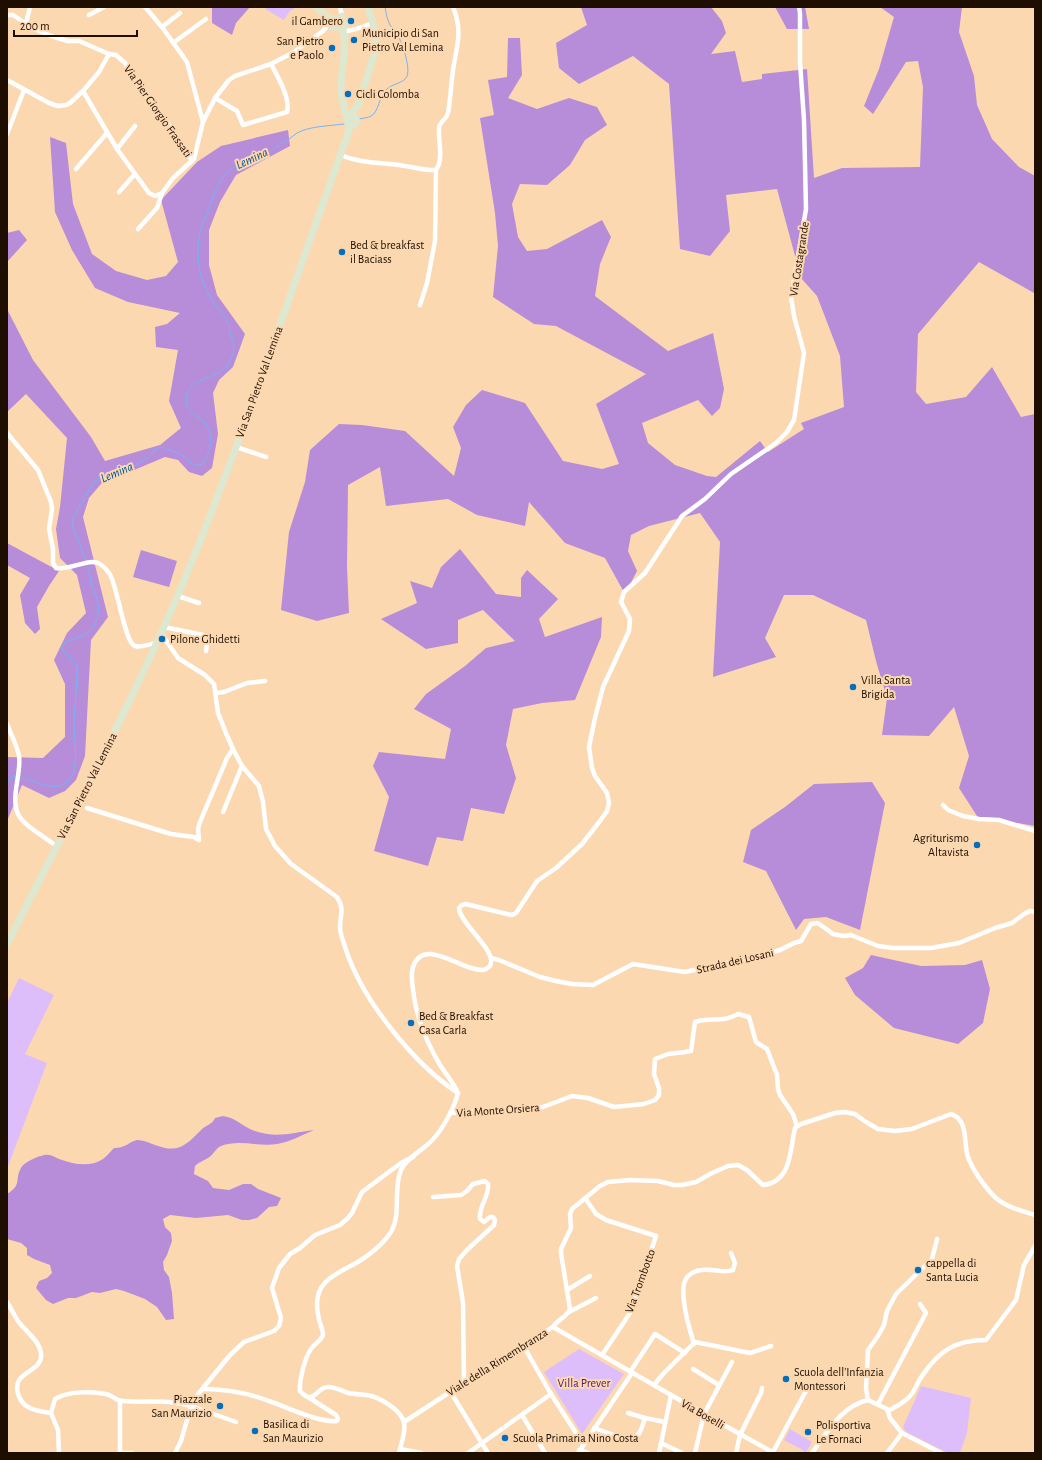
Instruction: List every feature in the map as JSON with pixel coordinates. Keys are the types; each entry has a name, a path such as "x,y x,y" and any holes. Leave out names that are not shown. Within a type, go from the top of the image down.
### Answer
{"street":[{"path":"26,23 30,7"},
{"path":"89,15 104,7"},
{"path":"145,7 162,27 186,62 203,122"},
{"path":"316,7 335,22 344,37 356,29 373,23"},
{"path":"335,22 340,7"},
{"path":"350,119 356,109 375,52 376,37 368,7"},
{"path":"420,305 427,283 435,241 436,170 439,159 439,127 448,113 458,45 458,18 453,7"},
{"name":"Via Costagrande","path":"491,958 461,915 459,908 466,904 512,915 516,913 537,881 576,851 607,810 609,798 605,789 595,776 592,768 589,746 603,687 629,631 630,619 621,602 624,592 645,573 682,516 705,499 732,474 776,443 787,432 794,420 804,354 794,316 791,297 806,209 799,7"},
{"path":"162,27 180,13"},
{"name":"Via Pier Giorgio Frassati","path":"7,15 14,15 34,29 54,37 68,41 79,41 109,54 116,55 125,63 192,161 195,156 203,122 224,84 235,76 271,64 294,52 335,22"},
{"path":"173,43 206,19"},
{"name":"Via San Pietro Val Lemina","path":"7,944 178,596 236,447 348,134 350,119 341,84 344,26 335,22"},
{"path":"7,80 39,98 58,106 66,105 83,91 98,72 109,54"},
{"path":"215,98 236,110 243,125 287,112 288,108 283,89 271,64"},
{"path":"7,134 24,90"},
{"path":"83,91 107,133 149,193 155,196 162,193"},
{"path":"117,148 135,126"},
{"path":"76,169 107,133"},
{"path":"340,155 366,163 397,164 436,170"},
{"path":"138,229 157,208 162,193 173,178 192,161"},
{"path":"120,192 135,174"},
{"path":"7,433 38,470 51,502 52,509 49,529 53,549 54,566 56,568 63,568 93,562 101,564 111,576 123,616 127,637 130,643 139,647 156,643"},
{"path":"236,447 266,457"},
{"path":"178,596 199,603"},
{"path":"162,630 178,658 211,681 215,687 218,713 242,766 259,786 263,802 266,828 275,846 291,864 337,897 340,902 342,913 340,926 347,954 375,1008 416,1058 444,1084 458,1093"},
{"path":"162,630 208,636 206,651"},
{"path":"216,694 247,683 265,681"},
{"path":"7,724 19,756 20,768 15,798 21,820 56,846"},
{"path":"87,808 171,834 194,837 199,840 198,829 200,822 227,758 233,749"},
{"path":"223,812 242,766"},
{"path":"944,805 948,810 963,816 978,819 999,820 1035,831"},
{"name":"Strada dei Losani","path":"491,958 540,977 572,984 593,984 633,964 685,972 759,956 780,950 801,941 811,924 818,923 833,934 844,936 851,935 878,946 893,948 924,948 948,946 959,943 995,928 1012,923 1030,911 1035,912"},
{"path":"203,1389 221,1389 247,1394 331,1422 337,1421 338,1419 336,1415 300,1391 307,1355 312,1347 322,1339 323,1335 317,1303 320,1289 332,1277 356,1263 373,1250 392,1230 396,1216 401,1169 434,1139 450,1113 458,1093 427,1041 418,1019 412,983 414,966 418,957 427,953 439,955 464,966 479,970 486,970 490,966 491,958"},
{"name":"Via Monte Orsiera","path":"450,1113 543,1107 572,1096 588,1098 614,1107 632,1106 651,1102 659,1095 659,1088 654,1074 655,1059 668,1054 691,1051 695,1022 732,1018 738,1014 749,1017 756,1042 767,1049 777,1075 780,1096 794,1114 797,1126"},
{"path":"569,1312 570,1309 562,1249 571,1228 570,1214 572,1210 600,1186 608,1182 630,1180 658,1181 674,1185 682,1185 696,1182 728,1166 738,1166 747,1170 763,1185 771,1184 779,1180 787,1167 795,1128 835,1113 846,1112 855,1114 878,1129 895,1131 912,1129 951,1114 957,1116 961,1121 967,1152 972,1165 991,1193 1003,1203 1035,1215"},
{"path":"175,1453 191,1406 230,1355 244,1342 274,1331 279,1326 281,1318 272,1288 279,1268 290,1254 300,1248 315,1235 340,1225 347,1220 362,1192 401,1163 413,1157"},
{"path":"433,1198 461,1195 473,1184 484,1181 488,1184 489,1188 479,1216 484,1222 490,1217 493,1217 495,1220 494,1225 459,1259 457,1266 463,1302 464,1383"},
{"name":"Via Trombotto","path":"585,1198 596,1214 606,1220 656,1236 631,1311 602,1355"},
{"path":"868,1400 866,1388 868,1350 884,1324 887,1311 896,1294 932,1259 937,1239"},
{"path":"888,1411 909,1397 922,1376 940,1353 963,1343 974,1340 986,1340 1016,1300 1024,1265 1035,1246"},
{"path":"694,1344 682,1298 683,1286 686,1279 694,1272 708,1269 728,1272 732,1270 736,1263 731,1253"},
{"path":"567,1290 590,1276"},
{"path":"553,1327 569,1312 596,1298"},
{"path":"7,1302 18,1321 31,1335 41,1354 40,1361 34,1369 26,1373 19,1380 17,1385 19,1398 25,1405 51,1413"},
{"path":"878,1404 926,1313 920,1304"},
{"name":"Viale della Rimembranza","path":"404,1422 450,1391 553,1327 631,1372"},
{"path":"588,1453 579,1452 655,1334 685,1353"},
{"path":"654,1386 662,1374 695,1342 750,1353 770,1346"},
{"path":"523,1345 551,1394 583,1444"},
{"path":"695,1453 704,1414 718,1385 732,1362"},
{"path":"693,1370 718,1385"},
{"name":"Via Boselli","path":"631,1372 774,1453"},
{"path":"308,1397 316,1395 322,1388 326,1387 367,1396 394,1408 402,1416 405,1428 400,1451 421,1453"},
{"path":"736,1453 740,1435 761,1393 762,1388"},
{"path":"774,1453 807,1389"},
{"path":"450,1391 488,1453"},
{"path":"59,1453 58,1430 51,1413 54,1399 59,1396 75,1393 101,1394 110,1396 120,1401 170,1402 191,1406 236,1422"},
{"path":"468,1453 483,1444 551,1394"},
{"path":"659,1453 671,1396"},
{"path":"812,1453 840,1416 851,1407 868,1400 885,1407 890,1418 902,1434 941,1453"},
{"path":"120,1401 120,1453 132,1453"},
{"path":"628,1413 665,1422"},
{"path":"522,1416 545,1453"},
{"path":"594,1428 631,1441 640,1434 645,1418"},
{"path":"887,1453 902,1434"},
{"path":"661,1443 682,1453"},
{"path":"171,1453 178,1446"}],"green space":[{"path":"267,7 296,7 290,11 284,20 265,9"},
{"path":"19,978 54,995 25,1054 47,1063 7,1169 7,1003"},
{"name":"Villa Prever","path":"579,1349 624,1374 582,1434 544,1372"},
{"path":"921,1386 971,1398 967,1433 960,1453 948,1453 906,1432 903,1427"},
{"path":"790,1429 812,1442 806,1452 784,1440"}],"shaded area":[{"path":"212,7 250,7 236,23 232,35 212,23"},
{"path":"581,7 711,7 722,21 726,33 711,54 735,51 742,82 762,79 762,74 807,69 814,178 842,168 920,167 923,87 918,61 906,62 873,114 864,106 879,69 894,17 880,7 962,7 959,32 974,76 977,105 992,139 1019,167 1035,176 1035,299 1034,293 979,262 918,334 916,392 926,404 966,397 992,367 1021,417 1035,414 1035,826 999,820 979,819 959,788 969,756 954,707 929,736 882,735 887,698 866,620 813,595 784,595 765,638 776,657 713,677 720,542 700,513 649,526 631,535 628,551 637,571 625,594 605,558 565,543 529,502 525,526 477,515 448,499 386,506 380,467 348,485 347,567 349,613 317,621 281,610 289,532 305,482 310,450 339,424 362,425 405,431 454,476 461,448 453,427 466,405 482,390 525,403 563,461 602,469 619,464 596,404 646,374 556,326 534,324 493,297 498,246 495,213 480,118 494,115 488,80 507,77 508,38 520,38 522,75 508,98 537,109 569,98 597,107 607,125 585,140 570,165 547,185 520,184 512,204 518,237 527,251 547,249 602,220 611,237 600,264 595,296 668,351 713,333 724,389 720,408 712,416 698,400 642,423 648,443 675,465 707,476 716,477 760,441 768,452 804,429 801,423 844,407 840,356 817,296 801,278 777,189 726,195 730,231 710,256 680,249 669,84 633,56 579,84 559,68 556,43 587,25"},
{"path":"775,7 805,7 809,29 787,29"},
{"path":"288,130 290,146 236,175 220,202 209,230 209,265 217,295 245,334 233,367 219,380 213,393 218,434 212,468 202,476 189,472 178,460 165,457 101,484 89,498 83,517 108,617 91,640 85,756 76,780 65,791 49,798 22,785 7,821 7,757 43,758 65,737 65,684 54,660 67,633 86,613 77,575 60,558 56,529 60,507 67,438 26,394 7,412 7,309 33,360 91,437 105,461 160,445 181,428 169,401 178,350 156,347 155,327 167,324 180,313 128,302 95,288 72,250 55,212 50,137 66,143 73,204 92,254 116,271 147,280 166,276 178,262 161,200 197,162 221,146"},
{"path":"19,230 27,240 7,262 7,233"},
{"path":"7,543 59,571 37,607 40,629 35,634 25,623 20,595 30,578 7,565"},
{"path":"460,549 496,594 521,597 521,578 527,570 558,599 539,619 545,637 602,617 601,637 575,700 542,703 513,709 506,745 516,778 504,814 471,808 463,841 437,837 428,866 374,851 389,797 373,766 379,752 445,759 451,729 414,709 426,694 465,666 486,648 515,641 483,610 458,620 458,643 426,649 381,619 417,603 410,581 432,588 441,567"},
{"path":"141,550 177,561 169,587 133,577"},
{"path":"872,782 885,803 860,930 826,917 804,919 796,930 766,871 743,862 751,830 785,807 814,784"},
{"path":"871,955 921,966 965,965 982,960 990,989 983,1023 958,1044 894,1028 855,995 845,978 863,968"},
{"path":"223,1116 235,1120 260,1133 276,1135 314,1130 291,1140 277,1144 263,1145 235,1143 221,1146 210,1157 195,1166 194,1174 208,1181 213,1188 229,1190 243,1184 251,1184 258,1189 281,1198 277,1206 269,1207 257,1218 249,1220 242,1220 228,1215 196,1218 170,1215 163,1219 165,1227 171,1233 172,1241 163,1262 164,1270 169,1277 174,1319 166,1320 157,1307 145,1299 116,1289 100,1293 92,1292 76,1298 68,1298 53,1304 46,1300 36,1288 39,1281 47,1278 52,1273 50,1265 27,1255 27,1248 21,1243 7,1239 7,1194 17,1185 19,1172 22,1166 33,1159 46,1155 75,1164 92,1164 103,1159 114,1148 125,1146 137,1140 163,1148 176,1148 186,1144 215,1118"}],"waterway":[{"name":"Lemina","path":"359,119 374,114 382,96 388,88 404,80 408,74 404,49 397,34 389,23 385,7"},
{"name":"Lemina","path":"86,560 73,528 73,518 92,485 99,478 115,471 136,465 149,457 157,448 162,447 182,455 191,463 196,465 201,465 207,456 210,445 210,433 205,423 190,411 186,401 188,391 193,385 225,368 231,360 234,347 229,324 207,291 200,271 198,255 200,232 219,183 224,175 234,167 262,157 297,133 314,128 344,124"},
{"name":"Lemina","path":"21,777 41,784 58,786 66,783 73,774 75,761 74,721 77,668 62,648 65,642 80,637 90,630 98,615 97,598 91,584 87,565"},
{"name":"Lemina","path":"7,782 15,776"}],"place":[{"name":"il Gambero","path":"351,21"},
{"name":"Municipio di San Pietro Val Lemina","path":"354,40"},
{"name":"San Pietro e Paolo","path":"332,48"},
{"name":"Cicli Colomba","path":"348,94"},
{"name":"Bed & breakfast il Baciass","path":"342,252"},
{"name":"Pilone Ghidetti","path":"162,639"},
{"name":"Villa Santa Brigida","path":"853,687"},
{"name":"Agriturismo Altavista","path":"977,845"},
{"name":"Bed & Breakfast Casa Carla","path":"411,1023"},
{"name":"cappella di Santa Lucia","path":"918,1270"},
{"name":"Scuola dell’Infanzia Montessori","path":"786,1379"},
{"name":"Piazzale San Maurizio","path":"220,1406"},
{"name":"Basilica di San Maurizio","path":"255,1431"},
{"name":"Polisportiva Le Fornaci","path":"808,1432"},
{"name":"Scuola Primaria Nino Costa","path":"505,1438"}]}
